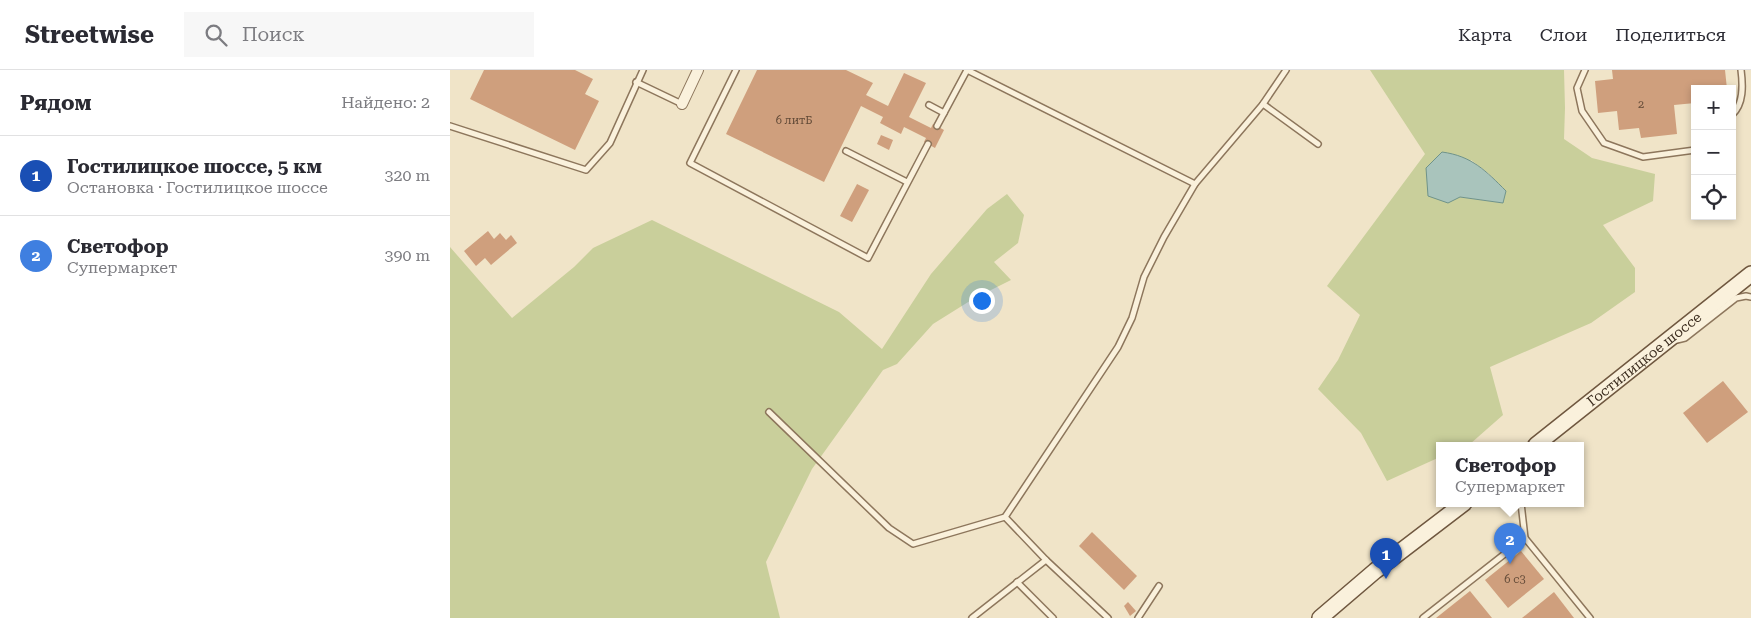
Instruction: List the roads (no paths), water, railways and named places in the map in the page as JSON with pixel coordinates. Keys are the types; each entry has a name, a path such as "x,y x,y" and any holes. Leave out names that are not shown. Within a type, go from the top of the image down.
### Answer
{"main road":[{"name":"Гостилицкое шоссе","path":"1540,442 1751,274"},
{"path":"1314,618 1324,614 1459,507"}],"street":[{"path":"682,104 698,70"}],"lane":[{"path":"450,126 586,170 610,143 643,70"},
{"path":"736,70 690,163 868,258 928,144"},
{"path":"937,126 966,70 1195,184"},
{"path":"769,412 889,528 913,544 1006,517 1118,347 1132,318 1144,277 1164,237 1195,184 1263,104 1286,70"},
{"path":"1585,70 1577,88 1582,111 1604,143 1643,157 1691,151"},
{"path":"1736,112 1741,100 1743,85 1741,70"},
{"path":"636,82 682,104"},
{"path":"1263,104 1318,144"},
{"path":"928,105 944,113"},
{"path":"846,151 907,182"},
{"path":"1662,345 1685,338 1736,298 1751,297"},
{"path":"1521,507 1525,538 1590,618"},
{"path":"1006,517 1046,560 1108,618"},
{"path":"1423,618 1525,538"},
{"path":"972,618 1046,560"},
{"path":"1017,582 1053,618"},
{"path":"1138,618 1159,586"}],"water":[{"path":"1442,152 1462,157 1478,165 1506,191 1503,203 1460,197 1448,203 1428,196 1426,168"}],"place":[{"name":"Светофор","path":"1510,564"},
{"name":"Гостилицкое шоссе, 5 км","path":"1386,579"}]}
